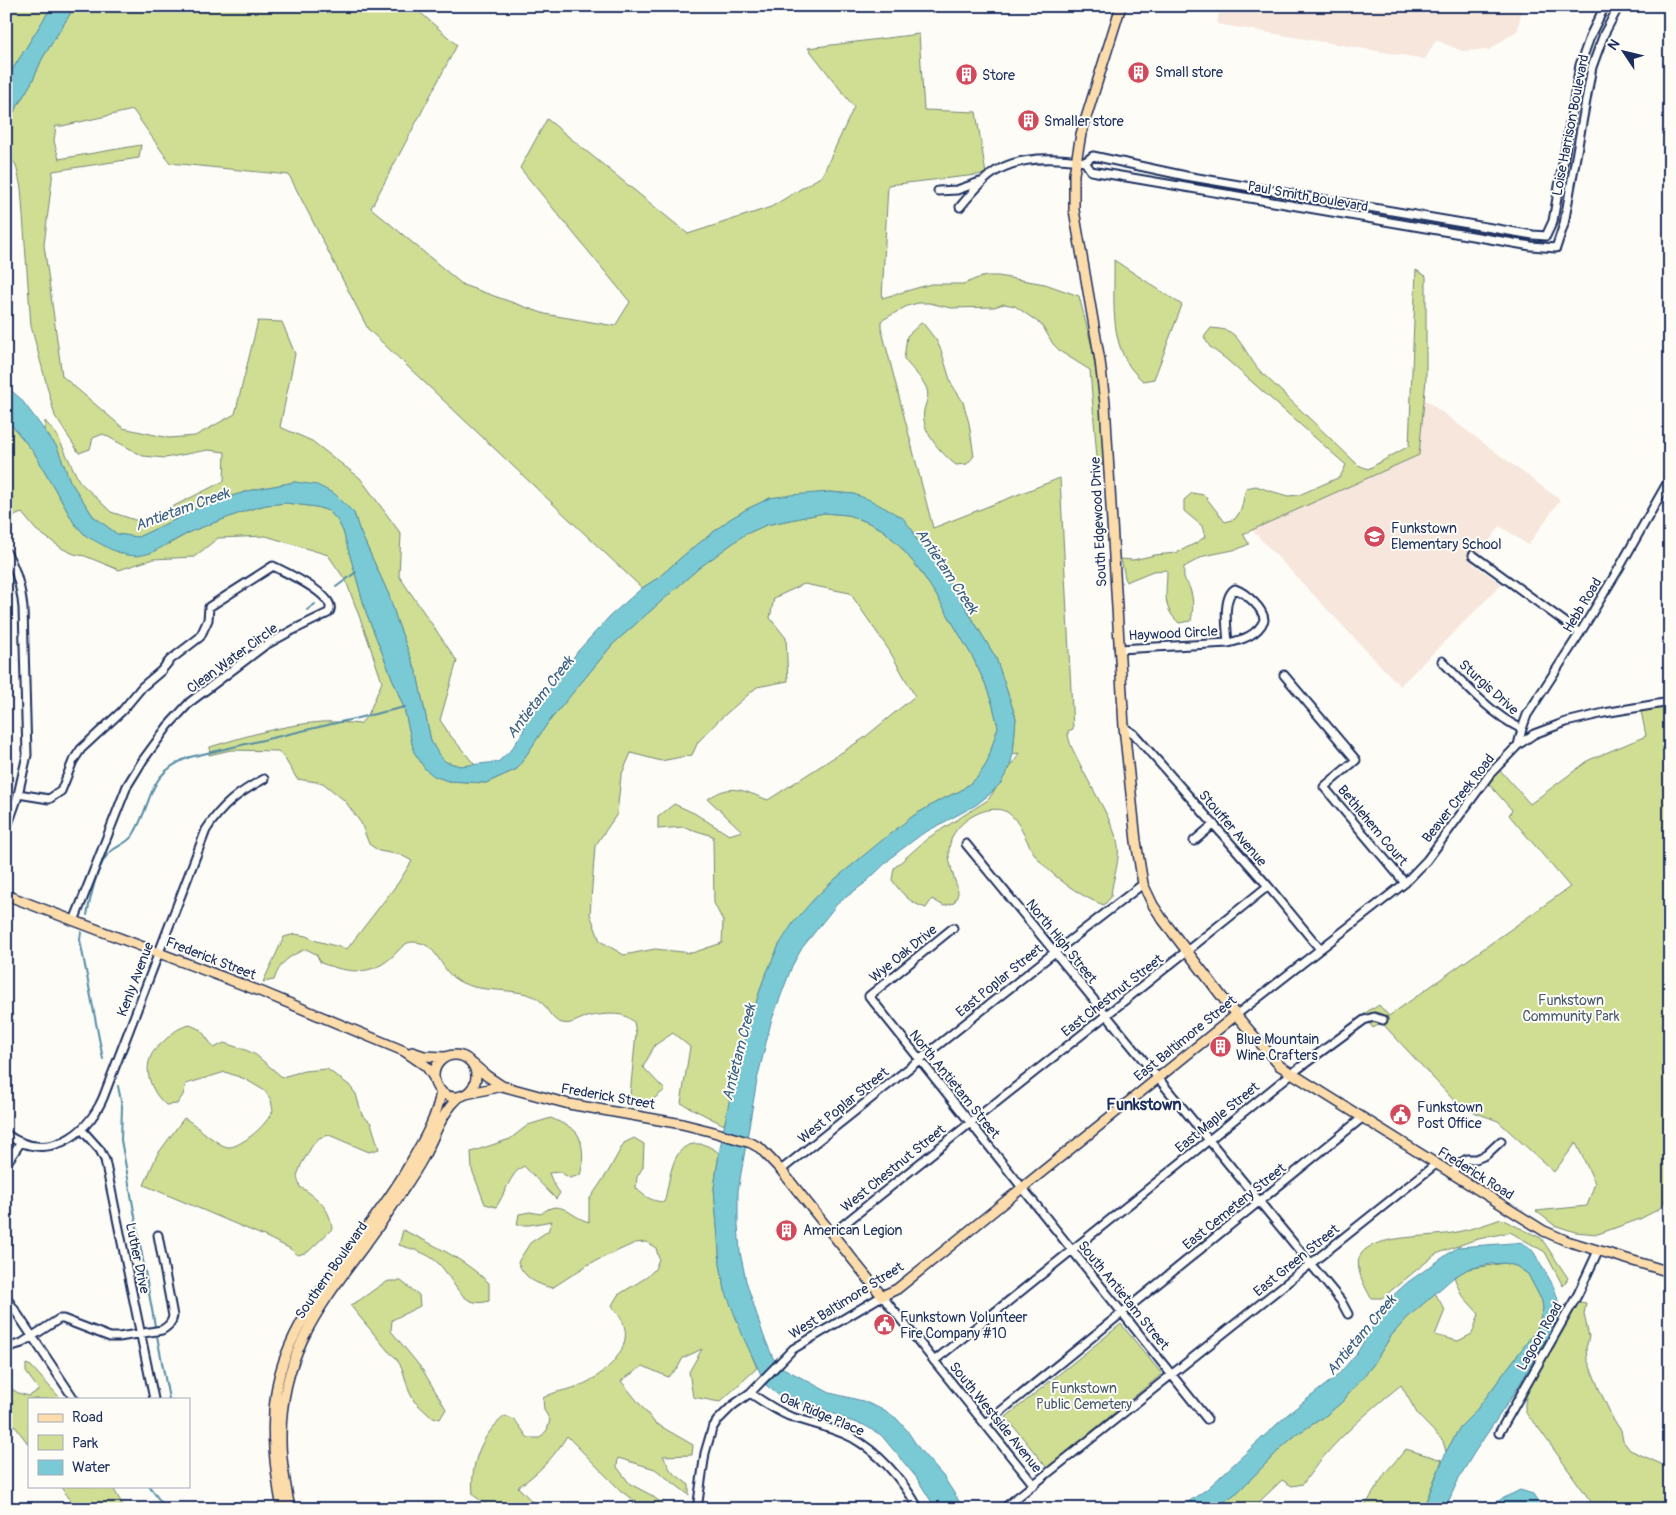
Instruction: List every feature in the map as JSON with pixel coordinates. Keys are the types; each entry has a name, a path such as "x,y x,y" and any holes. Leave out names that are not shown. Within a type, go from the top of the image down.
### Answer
{"main road":[{"name":"South Edgewood Drive","path":"1122,6 1081,134 1081,161 1074,190 1075,218 1100,361 1105,404 1124,727 1136,841 1143,884 1153,905 1236,1015"},
{"name":"Frederick Street","path":"6,895 262,992 404,1051 424,1056 442,1058 448,1056"},
{"name":"Frederick Road","path":"1236,1015 1271,1057 1291,1074 1544,1231 1567,1242 1670,1272"},
{"name":"East Baltimore Street","path":"1022,1188 1236,1015"},
{"name":"Frederick Street","path":"404,1051 426,1066 434,1078"},
{"path":"455,1054 462,1056 473,1064 476,1080 474,1086 463,1095 453,1097 440,1091 434,1078 437,1065 448,1056 455,1054"},
{"name":"Frederick Street","path":"473,1064 502,1086 569,1104 672,1122 751,1143 766,1154 781,1170"},
{"name":"Frederick Street","path":"463,1095 502,1086"},
{"name":"Southern Boulevard","path":"282,1509 273,1436 276,1391 292,1339 318,1295 395,1189 424,1138 437,1107 440,1091"},
{"name":"Southern Boulevard","path":"290,1509 280,1440 285,1390 295,1353 314,1316 396,1200 423,1158 450,1105 463,1095"},
{"path":"781,1170 882,1296"},
{"name":"West Baltimore Street","path":"882,1296 896,1289 1022,1188"}],"street":[{"name":"Loise Harrison Boulevard","path":"1533,236 1546,236 1553,221 1580,65 1591,34 1605,6"},
{"name":"Loise Harrison Boulevard","path":"1531,246 1556,248 1564,224 1592,67 1604,34 1619,6"},
{"name":"Paul Smith Boulevard","path":"960,207 983,181 1001,169 1026,161 1055,159 1081,161 1093,156 1186,176 1533,236"},
{"name":"Paul Smith Boulevard","path":"1081,161 1091,171 1531,246"},
{"path":"938,192 957,190 983,181"},
{"path":"1331,212 1333,201"},
{"name":"Hebb Road","path":"1518,745 1522,729 1534,705 1618,570 1670,478"},
{"path":"6,552 18,578 24,608 27,737 24,774 6,830"},
{"path":"1473,555 1580,633"},
{"name":"Clean Water Circle","path":"18,797 49,799 62,792 73,761 81,749 122,711 170,660 200,637 208,620 209,607 233,591 273,566 316,590 328,600 331,610 328,613 264,646 190,702 168,726 127,786 74,921"},
{"name":"Haywood Circle","path":"1119,649 1228,643 1242,640 1252,635 1264,620 1263,612 1243,593 1235,589 1230,593 1226,603 1228,643"},
{"name":"Sturgis Drive","path":"1442,661 1477,696 1513,726 1522,729"},
{"name":"Bethlehem Court","path":"1284,675 1356,760 1324,787 1405,883"},
{"name":"Beaver Creek Road","path":"1320,949 1405,883 1427,860 1490,774 1518,745 1534,734 1566,722 1613,711 1670,702"},
{"name":"Stouffer Avenue","path":"1124,727 1134,734 1214,824 1320,949"},
{"name":"Kenly Avenue","path":"6,1134 21,1142 43,1146 73,1137 90,1121 103,1098 206,830 214,817 232,798 264,778"},
{"path":"6,818 18,797"},
{"path":"1194,841 1214,824"},
{"name":"North High Street","path":"966,844 1341,1301 1348,1314"},
{"name":"East Poplar Street","path":"919,1059 1143,884"},
{"name":"East Chestnut Street","path":"970,1123 1268,886"},
{"name":"Wye Oak Drive","path":"869,996 953,928"},
{"name":"East Baltimore Street","path":"1236,1015 1320,949"},
{"name":"North Antietam Street","path":"869,996 1022,1188"},
{"name":"East Maple Street","path":"934,1361 1291,1074 1364,1020 1374,1017 1383,1020"},
{"name":"West Poplar Street","path":"781,1170 919,1059"},
{"name":"East Cemetery Street","path":"985,1424 1362,1118"},
{"name":"West Chestnut Street","path":"832,1234 970,1123"},
{"name":"Luther Drive","path":"82,1130 100,1150 105,1160 154,1398"},
{"path":"1451,1174 1459,1164 1468,1159 1476,1159 1486,1155 1501,1141"},
{"path":"6,1164 21,1142"},
{"name":"East Green Street","path":"1004,1508 1436,1164"},
{"name":"South Antietam Street","path":"1022,1188 1206,1419"},
{"path":"6,1348 14,1347 32,1337 58,1319 63,1319 110,1337 119,1338 162,1330 168,1327 173,1316 158,1235"},
{"name":"Lagoon Road","path":"1499,1432 1578,1294 1598,1251"},
{"name":"South Westside Avenue","path":"882,1296 1034,1485"},
{"name":"West Baltimore Street","path":"697,1509 705,1453 712,1430 725,1412 752,1391 779,1362 800,1344 882,1296"},
{"path":"6,1297 73,1398"},
{"name":"Oak Ridge Place","path":"752,1391 776,1410 836,1431 864,1445 889,1469 913,1498 919,1509"}],"shaded area":[{"path":"1220,6 1522,6 1518,30 1489,50 1462,51 1436,40 1425,59 1217,24"},
{"name":"Funkstown Elementary School","path":"1419,395 1560,500 1528,545 1500,526 1473,564 1502,584 1400,686 1249,527 1415,454"}],"green space":[{"path":"6,6 52,6 6,80"},
{"path":"75,6 413,6 457,45 371,208 463,285 545,314 615,326 630,302 520,168 547,119 688,234 771,207 822,176 854,107 808,48 919,34 924,110 976,112 986,174 888,185 882,298 931,284 965,284 986,276 998,276 1045,284 1079,296 1093,351 1106,447 1102,466 1097,458 1090,370 1061,352 1053,344 1042,325 1015,306 1004,304 994,307 951,308 929,303 918,303 907,306 881,321 933,528 1060,478 1073,729 1068,731 1068,735 1083,770 1109,819 1117,840 1118,854 1111,897 1104,905 1074,890 1054,875 1038,858 1011,815 1007,812 991,809 966,820 954,833 951,840 949,855 958,891 954,903 944,906 932,899 926,908 920,906 899,890 892,880 894,868 928,838 988,800 1019,753 1013,754 1016,718 996,658 944,572 916,539 913,531 854,494 830,492 770,498 730,519 658,578 642,588 368,329 289,175 170,163 133,110 56,126 54,141 59,159 141,145 139,158 53,171 44,245 62,376 123,428 169,438 195,436 235,414 258,321 282,322 295,354 280,427 312,441 360,478 401,534 399,576 457,661 440,720 475,765 460,766 446,762 438,755 431,741 417,674 389,595 359,529 354,513 295,482 252,490 202,505 138,537 117,534 93,516 70,481 57,447 43,429 45,428 45,421 57,435 79,481 111,512 144,523 224,481 225,452 208,450 165,458 143,456 103,434 93,438 90,449 79,453 55,416 31,326 21,188 16,165 9,156 6,157 7,124 33,80 42,59"},
{"path":"1114,260 1182,305 1154,379 1143,381 1131,369 1118,341 1114,309"},
{"path":"1416,270 1426,276 1426,379 1419,455 1243,534 1249,544 1238,549 1204,556 1184,567 1184,578 1192,597 1191,621 1179,623 1173,617 1167,605 1167,570 1153,571 1126,582 1121,559 1133,560 1176,553 1205,537 1202,526 1184,511 1184,500 1192,493 1204,495 1225,522 1235,519 1241,510 1246,488 1256,486 1288,496 1299,495 1340,477 1346,465 1210,347 1204,337 1211,328 1226,330 1232,333 1260,371 1358,465 1368,469 1409,446"},
{"path":"922,322 936,340 951,383 963,402 969,423 974,456 967,464 956,465 938,448 925,426 924,410 928,396 927,390 904,359 907,336"},
{"path":"6,418 35,454 74,523 86,536 169,544 192,531 266,505 286,503 316,507 329,511 338,521 343,531 366,612 404,708 414,752 434,776 448,781 486,783 517,769 547,724 613,644 699,568 744,535 766,525 824,513 848,515 883,530 898,544 919,569 972,656 985,683 998,727 987,763 977,778 960,791 913,816 834,880 814,899 779,945 763,981 735,1070 730,1103 724,1125 681,1103 690,1047 673,1033 655,1045 643,1067 665,1090 642,1108 633,1104 630,1095 636,1033 634,1022 626,1016 604,1014 583,1018 570,1023 562,1023 554,1019 535,997 515,992 473,987 454,978 433,950 421,943 408,943 378,967 360,971 341,969 321,963 316,954 306,949 286,960 274,980 263,982 284,937 295,934 306,936 347,949 398,883 412,861 401,855 379,851 369,844 361,823 345,801 323,783 297,779 278,751 231,750 209,755 210,747 237,739 293,726 321,722 360,724 368,715 382,682 346,581 328,555 266,536 218,538 194,557 153,559 119,570 63,549 36,530 22,513 6,519","holes":["804,584 850,593 889,650 915,696 864,738 768,800 744,791 731,789 708,799 742,831 729,835 694,813 674,804 658,817 658,829 684,827 713,836 714,903 723,921 722,943 692,953 655,949 624,955 600,941 590,914 595,846 617,814 621,776 631,753 661,761 692,755 698,742 719,720 757,687 788,681 786,638 770,618 774,598"]},
{"name":"Funkstown Community Park","path":"1670,707 1670,1194 1659,1209 1640,1219 1598,1234 1575,1232 1554,1225 1536,1211 1587,1206 1595,1183 1576,1143 1554,1172 1498,1121 1460,1107 1382,1023 1373,1028 1363,1015 1379,1005 1389,1016 1570,887 1509,815 1512,810 1488,783 1499,769 1530,804 1589,760 1646,736 1641,711"},
{"path":"190,1025 201,1030 214,1048 224,1043 246,1050 256,1055 282,1077 304,1071 327,1069 349,1085 356,1094 362,1115 371,1123 379,1149 369,1152 329,1135 319,1138 312,1146 297,1176 300,1187 317,1199 326,1209 332,1229 308,1252 298,1255 289,1248 264,1236 144,1185 157,1155 184,1118 219,1143 229,1147 251,1136 265,1123 273,1111 271,1100 265,1091 245,1079 225,1072 186,1084 183,1095 177,1104 166,1105 161,1100 153,1089 149,1076 148,1069 151,1056 173,1033"},
{"path":"551,1118 571,1128 579,1136 582,1153 580,1175 570,1178 560,1172 549,1173 560,1193 556,1199 524,1166 511,1178 496,1207 485,1204 472,1170 471,1152 510,1139 528,1125"},
{"path":"634,1138 644,1144 643,1167 637,1177 636,1188 642,1194 655,1201 664,1202 672,1167 680,1151 686,1146 701,1144 719,1153 714,1188 720,1264 725,1290 757,1368 720,1402 693,1397 689,1372 702,1349 683,1358 677,1369 668,1377 643,1366 621,1381 655,1423 693,1445 692,1455 663,1456 671,1471 689,1485 689,1495 655,1469 618,1458 617,1467 630,1484 651,1495 669,1509 645,1509 621,1491 567,1436 546,1464 518,1487 539,1509 492,1509 473,1495 475,1461 489,1432 505,1416 515,1420 528,1438 540,1438 547,1430 550,1420 544,1410 543,1398 576,1387 594,1378 612,1364 619,1355 625,1335 624,1325 612,1305 618,1295 647,1277 655,1269 659,1259 656,1248 646,1242 635,1243 589,1264 552,1288 536,1282 527,1276 518,1262 530,1243 548,1231 552,1221 517,1225 519,1214 530,1212 541,1214 548,1209 559,1207 589,1222 589,1200 608,1172 624,1143"},
{"path":"1501,1219 1541,1238 1568,1278 1563,1286 1545,1252 1510,1232 1474,1240 1436,1254 1382,1298 1371,1298 1358,1264 1361,1254 1368,1248 1391,1240 1457,1232"},
{"path":"403,1230 448,1253 479,1274 489,1283 489,1301 479,1303 471,1301 459,1291 438,1263 420,1252 399,1245"},
{"path":"1505,1263 1516,1266 1528,1274 1542,1301 1543,1309 1537,1329 1475,1412 1460,1427 1446,1452 1443,1441 1418,1415 1401,1385 1374,1407 1335,1444 1303,1484 1292,1486 1282,1480 1259,1502 1255,1509 1214,1509 1239,1491 1297,1434 1324,1417 1342,1402 1373,1365 1391,1336 1407,1318 1435,1293 1445,1310 1435,1335 1458,1341 1472,1334 1479,1314 1461,1294 1454,1277 1468,1269"},
{"path":"389,1281 401,1281 419,1295 420,1306 392,1320 391,1331 422,1369 446,1409 440,1419 430,1416 414,1401 402,1368 396,1358 350,1305"},
{"path":"1574,1301 1586,1303 1584,1314 1589,1337 1586,1348 1587,1359 1614,1421 1621,1430 1623,1441 1630,1450 1661,1464 1670,1476 1670,1509 1599,1509 1594,1506 1527,1414 1525,1403 1527,1394"},
{"name":"Funkstown Public Cemetery","path":"1121,1324 1162,1374 1047,1468 1006,1417"},
{"path":"26,1364 31,1366 60,1398 28,1398 28,1444 11,1421 6,1425 6,1385 18,1393 29,1396 39,1390 26,1372"},
{"path":"1406,1449 1442,1460 1423,1509 1363,1509 1386,1472"},
{"path":"61,1488 113,1488 125,1509 77,1509"}],"water":[{"path":"52,6 75,6 42,59 33,80 6,125 6,80"},
{"name":"Antietam Creek","path":"6,386 21,399 57,447 70,481 93,516 117,534 138,537 202,505 252,490 295,482 317,485 335,494 354,513 359,529 389,595 417,674 431,741 439,755 446,762 460,766 498,762 511,750 523,732 526,718 535,704 555,683 578,651 610,616 642,588 658,578 730,519 747,509 770,498 830,492 854,494 870,500 903,518 913,531 916,539 932,555 944,572 996,658 1016,718 1013,754 1010,766 1001,783 990,794 976,805 922,834 894,855 865,883 837,904 802,948 792,966 771,1022 757,1080 738,1191 738,1225 740,1252 746,1281 773,1358 783,1368 830,1393 863,1401 896,1418 920,1450 943,1476 964,1509 936,1509 916,1477 881,1435 864,1425 847,1420 813,1404 798,1404 782,1398 766,1385 744,1339 725,1290 720,1264 714,1188 735,1070 763,981 779,945 793,923 834,880 913,816 960,791 977,778 987,763 998,727 985,683 972,656 919,569 898,544 883,530 867,522 848,515 824,513 766,525 744,535 699,568 613,644 547,724 517,769 486,783 448,781 434,776 425,769 414,752 404,708 366,612 343,531 338,521 329,511 316,507 286,503 266,505 192,531 151,553 138,556 126,555 110,549 86,536 74,523 35,454 6,418"},
{"name":"Antietam Creek","path":"1523,1244 1531,1249 1548,1276 1557,1297 1557,1320 1517,1389 1459,1478 1445,1509 1423,1509 1446,1452 1460,1427 1475,1412 1537,1329 1543,1309 1542,1301 1528,1274 1516,1266 1505,1263 1468,1269 1454,1277 1407,1318 1391,1336 1373,1365 1342,1402 1324,1417 1297,1434 1239,1491 1214,1509 1178,1509 1207,1489 1288,1414 1337,1376 1357,1353 1389,1299 1408,1282 1458,1247"},
{"path":"1520,1490 1533,1494 1543,1509 1482,1509"}],"waterway":[{"path":"336,587 356,572"},
{"path":"307,610 315,604"},
{"path":"87,915 95,882 105,858 133,835 140,823 152,790 165,772 175,764 190,757 405,707"},
{"path":"81,932 80,940 103,1059"},
{"path":"118,1086 122,1106 121,1140 155,1326"},
{"path":"157,1336 169,1398"},
{"path":"150,1488 166,1509"}],"place":[{"name":"Small store","path":"1139,72"},
{"name":"Store","path":"966,75"},
{"name":"Smaller store","path":"1028,121"},
{"name":"Funkstown Elementary School","path":"1375,536"},
{"name":"Blue Mountain Wine Crafters","path":"1220,1047"},
{"name":"Funkstown Post Office","path":"1401,1115"},
{"name":"American Legion","path":"787,1230"},
{"name":"Funkstown Volunteer Fire Company #10","path":"884,1325"}],"district":[{"name":"Funkstown","path":"1144,1104"}]}
